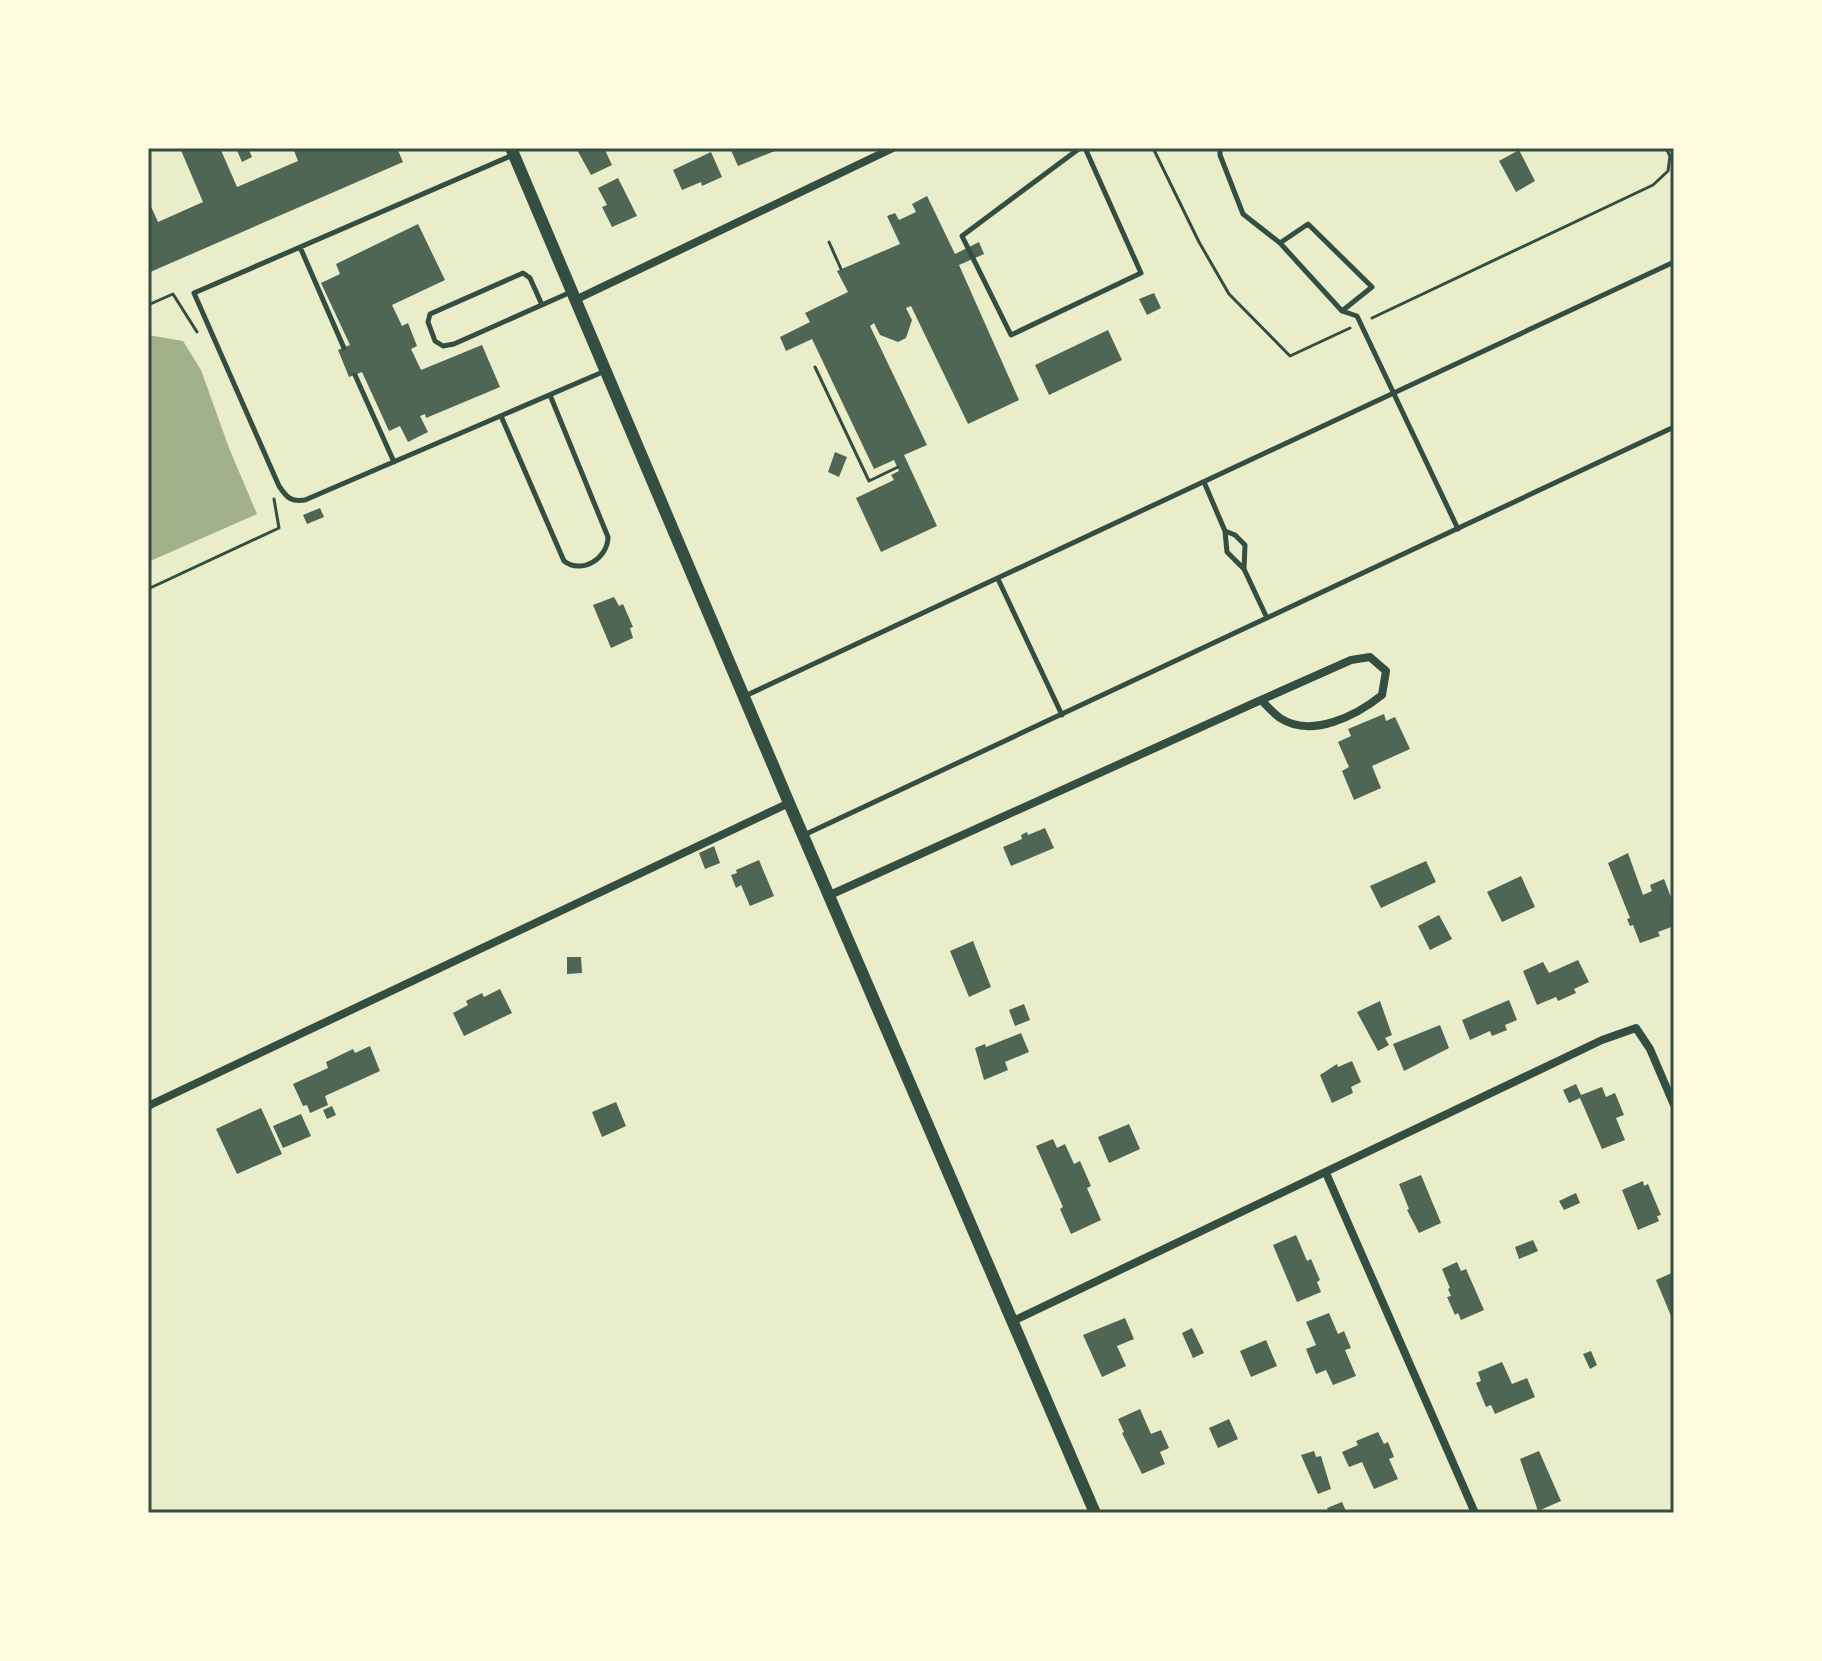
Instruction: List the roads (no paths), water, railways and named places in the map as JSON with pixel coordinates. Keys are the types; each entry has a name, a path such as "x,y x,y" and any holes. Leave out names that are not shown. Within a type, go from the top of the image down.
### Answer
{"street":[{"path":"573,296 893,148"},
{"path":"512,151 1095,1513"},
{"path":"830,895 1261,700 1351,660 1370,657 1386,671 1382,695 1363,709 1324,724 1302,726 1281,719 1261,700"},
{"path":"148,1106 789,803"},
{"path":"1013,1321 1602,1040 1636,1028 1650,1049 1674,1105"},
{"path":"1326,1173 1475,1513"}],"lane":[{"path":"1083,148 1141,273 1011,335 962,236 1083,148"},
{"path":"1220,148 1243,214 1280,243 1342,311 1357,316 1458,529"},
{"path":"512,151 194,293 286,497 295,501 305,500 606,371"},
{"path":"1280,243 1308,224 1372,287 1342,311"},
{"path":"300,247 344,348"},
{"path":"745,696 1674,262"},
{"path":"542,305 530,278 523,273 430,314 429,331 435,341 443,346 454,344 542,305 573,296"},
{"path":"355,375 394,462"},
{"path":"501,416 564,561 571,567 588,564 608,546 608,537 550,395"},
{"path":"804,836 1674,427"},
{"path":"1204,482 1225,531 1227,552 1244,569 1267,618"},
{"path":"1225,531 1235,535 1245,545 1244,569"},
{"path":"998,579 1062,715"}]}
